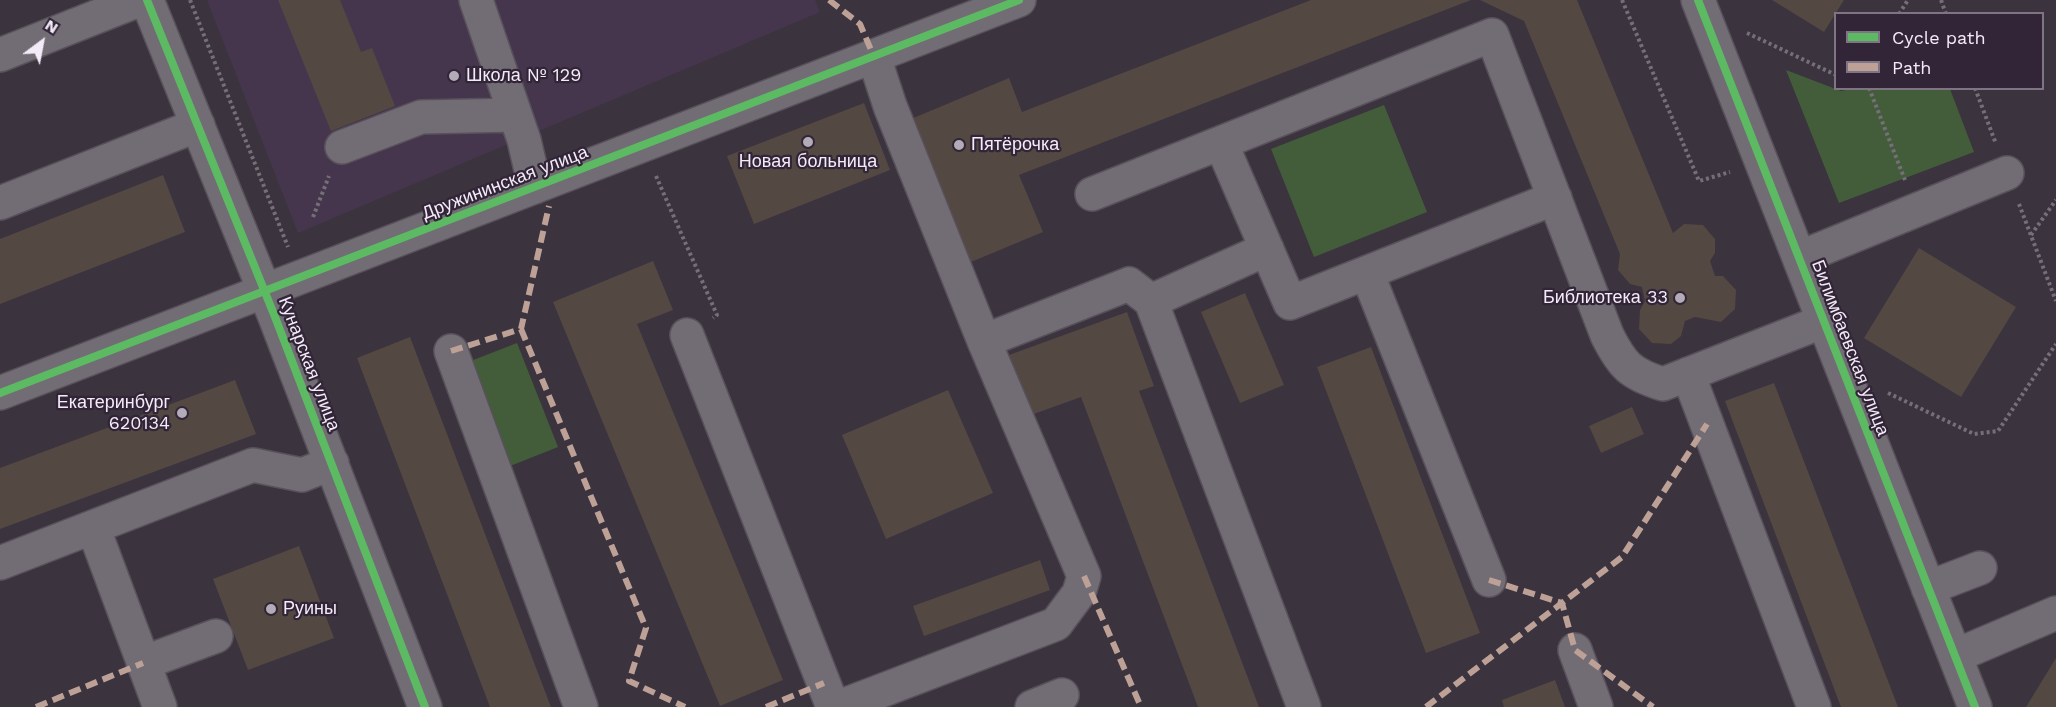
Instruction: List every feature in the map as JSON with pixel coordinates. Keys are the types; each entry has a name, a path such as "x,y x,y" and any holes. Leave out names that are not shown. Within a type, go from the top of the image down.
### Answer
{"street":[{"path":"0,55 139,0"},
{"name":"Кунарская улица","path":"147,0 332,463 425,707"},
{"path":"476,0 515,115 535,188"},
{"name":"Билимбаевская улица","path":"1698,0 1975,707"},
{"name":"Дружининская улица","path":"0,393 874,57 1005,3"},
{"path":"1092,194 1492,35 1606,336 1620,360 1638,377 1663,384 1824,321"},
{"path":"839,707 1056,624 1079,593 1084,576 984,341 890,106 874,57"},
{"path":"342,147 421,117 515,115"},
{"path":"0,203 198,125"},
{"path":"1221,142 1290,303 1555,198"},
{"path":"1799,258 2007,173"},
{"path":"1151,301 1268,249"},
{"path":"1367,273 1489,580"},
{"path":"984,341 1129,284 1151,301 1304,707"},
{"path":"687,335 833,707"},
{"path":"451,351 581,707"},
{"path":"1688,374 1814,707"},
{"path":"0,563 252,465 302,475 332,463"},
{"path":"93,526 160,707"},
{"path":"1928,588 1980,568"},
{"path":"1955,656 2056,614"},
{"path":"143,663 216,636"},
{"path":"1575,650 1596,707"},
{"path":"1032,707 1062,695"}],"path":[{"path":"190,0 286,244 306,276"},
{"path":"1622,0 1699,181 1737,170"},
{"path":"1741,30 1834,74"},
{"path":"1870,90 1916,210"},
{"path":"313,217 342,147"},
{"path":"652,167 717,315 687,335"},
{"path":"2031,235 2056,200"},
{"path":"1878,388 1974,434 1998,431 2056,344"}],"shaded area":[{"name":"Школа № 129","path":"207,0 815,0 820,12 298,233"}],"green space":[{"path":"1786,70 1841,91 1950,90 1974,152 1839,203"},
{"path":"1384,105 1427,212 1314,257 1271,149"},
{"path":"517,343 558,447 505,468 463,364"}],"building":[{"path":"278,0 340,0 361,52 372,48 395,106 331,131"},
{"path":"1311,0 1471,0 1019,175 1043,232 971,262 911,119 1009,78 1022,112"},
{"path":"1480,0 1577,0 1673,233 1684,224 1703,225 1715,239 1715,253 1710,261 1715,276 1723,276 1736,290 1735,309 1721,322 1695,317 1685,321 1681,336 1671,344 1652,343 1639,329 1640,310 1645,301 1642,287 1630,284 1618,270 1620,254 1524,21"},
{"path":"1772,0 1844,0 1836,12 1834,12 1824,32"},
{"path":"864,103 890,170 754,224 727,156"},
{"path":"163,175 185,232 0,304 0,239"},
{"path":"1919,248 2016,307 1961,397 1864,338"},
{"path":"653,261 673,310 637,324 783,680 720,706 553,302"},
{"path":"1245,293 1284,385 1240,403 1201,312"},
{"path":"1127,312 1154,386 1139,391 1259,707 1198,707 1081,397 1031,415 1009,355"},
{"path":"410,337 551,707 490,707 357,358"},
{"path":"1371,347 1480,633 1426,653 1317,367"},
{"path":"235,380 256,434 0,529 0,468"},
{"path":"1774,383 1898,707 1841,707 1725,401"},
{"path":"948,390 993,493 886,539 842,435"},
{"path":"1632,407 1644,434 1601,453 1589,426"},
{"path":"299,546 334,638 248,670 213,579"},
{"path":"1040,560 1050,590 924,636 913,606"},
{"path":"2056,658 2056,707 2026,707"},
{"path":"1555,680 1565,707 1504,707 1502,700"}],"marked path":[{"path":"829,0 860,24 874,57"},
{"path":"451,351 521,329 549,206"},
{"path":"521,329 646,628 629,681 685,707"},
{"path":"1426,707 1622,557 1707,424"},
{"path":"1084,576 1141,707"},
{"path":"1489,580 1562,603 1575,650 1653,707"},
{"path":"36,707 143,663"},
{"path":"766,707 824,683"}],"cycle path":[{"path":"147,0 275,317 425,707"},
{"path":"0,393 1019,0"},
{"path":"1698,0 1975,707"}],"place":[{"name":"Школа № 129","path":"454,76"},
{"name":"Новая больница","path":"808,142"},
{"name":"Пятёрочка","path":"959,145"},
{"name":"Библиотека 33","path":"1680,298"},
{"name":"Екатеринбург 620134","path":"182,413"},
{"name":"Руины","path":"271,609"}]}
